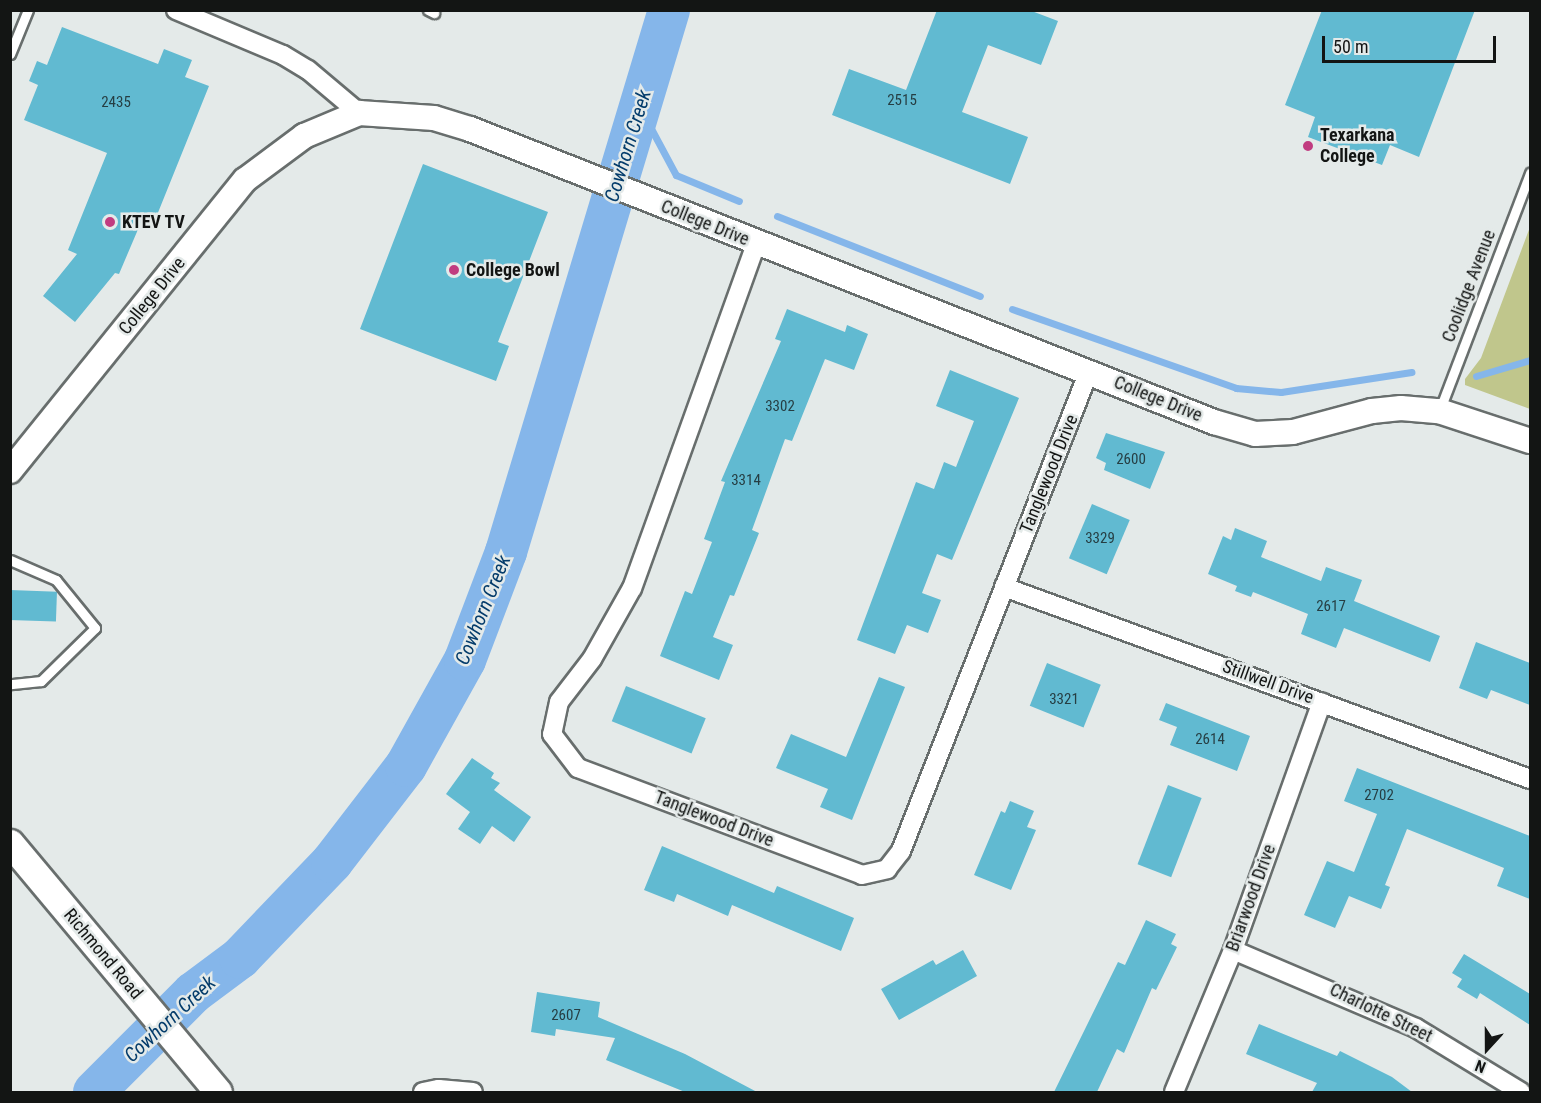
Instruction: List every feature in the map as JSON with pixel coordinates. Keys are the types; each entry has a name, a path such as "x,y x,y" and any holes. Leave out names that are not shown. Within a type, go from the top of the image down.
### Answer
{"main road":[{"name":"Richmond Road","path":"10,843 218,1092"}],"street":[{"path":"176,10 283,55 308,70 359,113"},
{"name":"College Drive","path":"10,471 245,180 304,136 359,113 434,118 570,168 756,244 1089,371 1214,422 1255,434 1293,432 1372,411 1439,411 1530,441"},
{"name":"Tanglewood Drive","path":"756,244 632,588 592,659 559,702 552,734 578,768 862,875 886,869 901,851 1089,371"},
{"name":"Stillwell Drive","path":"1004,587 1530,779"},
{"name":"Briarwood Drive","path":"1174,1092 1233,950 1322,702"},
{"name":"Charlotte Street","path":"1233,950 1416,1028 1521,1092"},
{"path":"423,1092 440,1089 472,1092"}],"lane":[{"path":"10,54 27,11"},
{"name":"Coolidge Avenue","path":"1439,411 1530,173"},
{"path":"10,684 41,681 95,628 56,580 12,565"}],"green space":[{"path":"1530,227 1530,409 1465,385 1465,379 1481,358"}],"building":[{"path":"937,10 1029,10 1058,21 1041,65 988,45 962,112 1028,137 1010,184 832,115 849,69 906,90"},
{"path":"1322,10 1475,10 1419,157 1390,145 1382,165 1308,137 1315,117 1285,105"},
{"path":"62,27 158,64 164,49 192,60 185,77 209,86 153,225 142,220 119,274 115,273 75,322 43,296 77,254 68,250 107,153 24,120 38,85 29,81 37,61 47,65"},
{"name":"College Bowl","path":"423,164 548,212 498,342 509,346 496,381 360,329"},
{"path":"787,309 845,332 847,325 868,334 854,370 825,359 792,441 785,439 752,530 759,533 734,596 730,595 713,637 733,645 719,680 660,656 685,591 692,594 712,542 704,539 725,482 721,481 781,341 775,339"},
{"path":"950,370 1019,398 952,560 937,554 922,593 941,600 928,633 907,625 895,654 857,640 916,482 934,489 944,462 956,467 974,421 936,406"},
{"path":"1106,433 1165,452 1150,489 1104,470 1106,463 1096,458"},
{"path":"1092,504 1130,520 1107,574 1069,558"},
{"path":"1235,528 1267,541 1261,557 1321,581 1326,567 1362,580 1354,601 1440,636 1430,662 1344,628 1336,648 1301,634 1308,614 1253,592 1251,597 1235,591 1237,586 1208,574 1223,536 1231,540"},
{"path":"10,590 57,592 56,622 10,620"},
{"path":"1476,642 1530,663 1530,705 1491,690 1487,699 1459,688"},
{"path":"1047,663 1101,685 1084,727 1030,706"},
{"path":"879,677 905,687 852,820 820,807 828,789 776,768 791,734 846,757"},
{"path":"626,686 706,718 692,753 612,721"},
{"path":"1166,703 1250,736 1237,771 1170,745 1177,727 1159,720"},
{"path":"472,758 494,773 491,778 500,783 494,790 531,817 514,842 492,826 480,844 458,829 470,812 446,794"},
{"path":"1357,768 1530,836 1530,899 1497,886 1504,868 1407,829 1385,885 1390,887 1381,909 1349,896 1335,928 1304,915 1327,861 1354,872 1377,814 1344,801"},
{"path":"1168,785 1202,798 1171,877 1138,864"},
{"path":"1010,801 1034,811 1027,827 1036,830 1011,890 974,875 1001,811 1005,813"},
{"path":"662,846 774,893 777,886 854,918 841,951 732,905 728,916 677,894 674,902 644,890"},
{"path":"1146,920 1176,934 1171,944 1177,947 1156,990 1152,988 1124,1053 1117,1049 1097,1092 1054,1092 1118,962 1125,965"},
{"path":"963,950 977,976 899,1020 881,989 933,960 936,965"},
{"path":"1464,954 1530,994 1530,1025 1480,993 1477,999 1457,987 1462,979 1452,973"},
{"path":"537,992 600,1002 598,1017 685,1054 757,1092 685,1092 606,1060 615,1038 556,1029 555,1036 531,1032"},
{"path":"1259,1024 1337,1056 1340,1051 1392,1077 1412,1092 1312,1092 1317,1083 1246,1054"}],"waterway":[{"name":"Cowhorn Creek","path":"94,1092 193,993 240,958 332,862 406,766 465,660 506,552 669,10"},
{"path":"640,108 676,175 739,201"},
{"path":"777,216 980,296"},
{"path":"1012,309 1236,388 1281,392 1411,372"},
{"path":"1476,376 1530,360"}],"place":[{"name":"Texarkana College","path":"1308,146"},
{"name":"KTEV TV","path":"110,222"},
{"name":"College Bowl","path":"454,270"}]}
